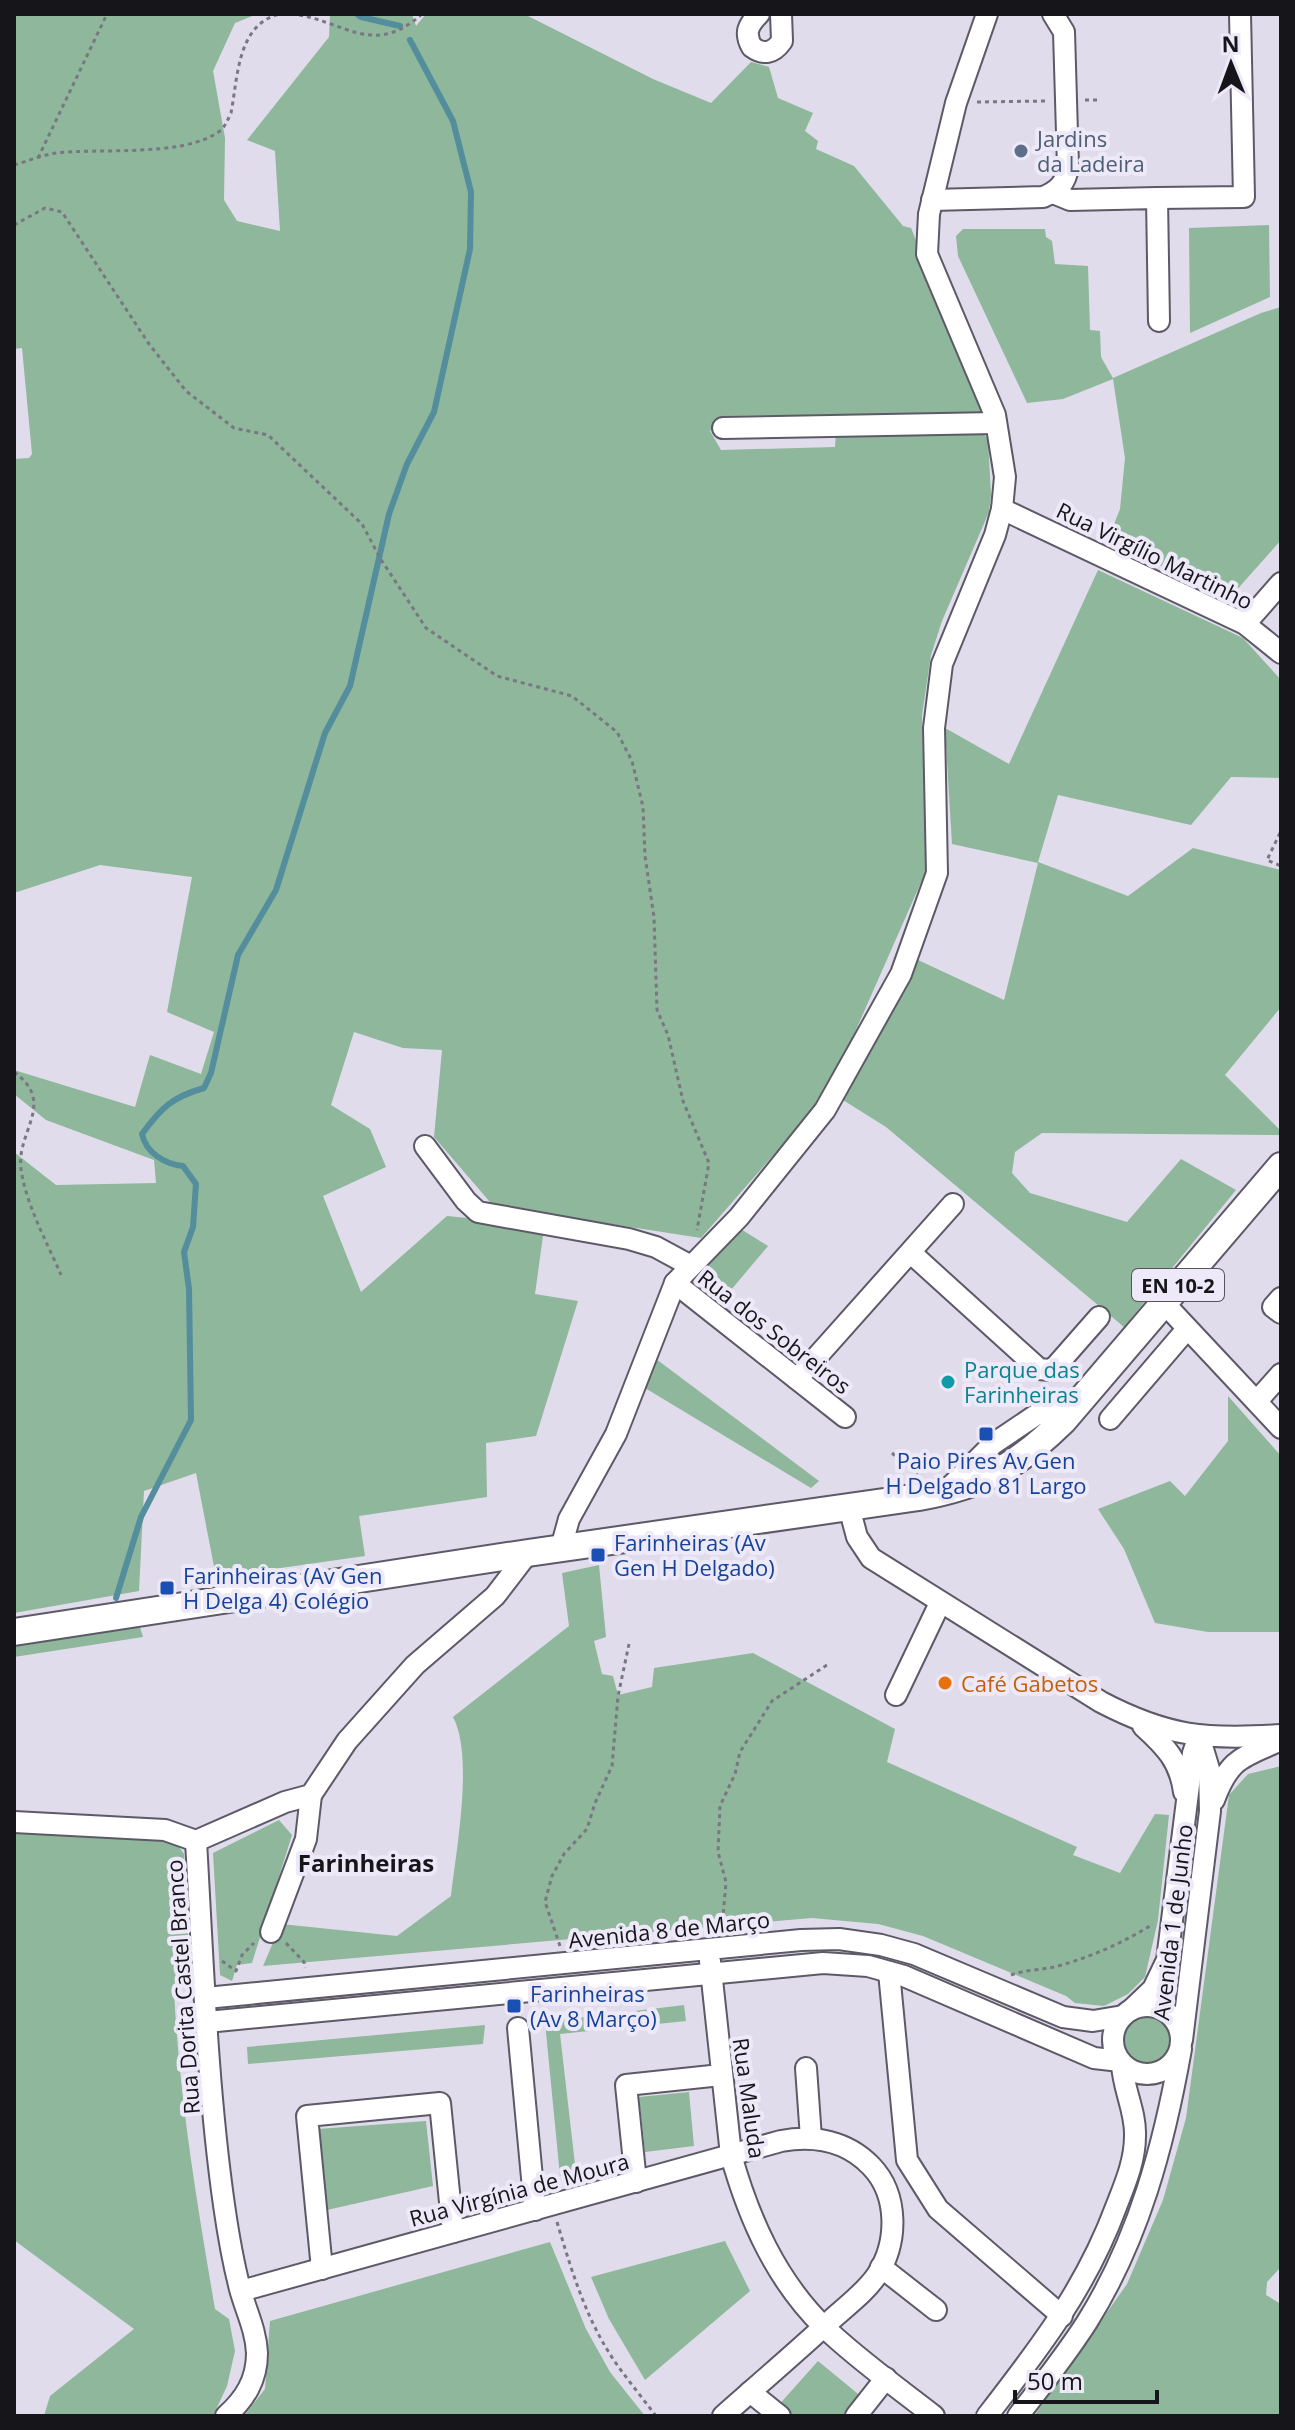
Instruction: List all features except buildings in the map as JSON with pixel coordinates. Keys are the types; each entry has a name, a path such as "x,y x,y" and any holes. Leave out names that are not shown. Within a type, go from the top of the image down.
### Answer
{"main road":[{"name":"EN 10-2","path":"14,1632 962,1488 999,1473 1032,1452 1077,1405 1281,1166"}],"street":[{"path":"759,14 748,27 748,41 758,52 766,53 773,51 782,41 781,14"},
{"path":"561,1548 569,1519 616,1434 675,1283 739,1217 825,1110 901,974 937,873 934,728 942,664 995,535 1002,509 1005,477 995,415 927,254 926,229 956,103 987,14"},
{"path":"1053,14 1064,32 1067,175 1053,193"},
{"path":"932,200 1028,198 1053,193 1070,200 1244,197 1240,14"},
{"path":"1157,198 1159,321"},
{"path":"723,428 996,423"},
{"name":"Rua Virgílio Martinho","path":"1002,509 1245,624 1281,653"},
{"path":"1245,624 1281,583"},
{"path":"425,1146 466,1201 478,1212 629,1239 656,1247 691,1266"},
{"path":"797,1379 953,1204"},
{"path":"911,1253 1039,1369 1050,1370 1056,1366 1099,1317"},
{"name":"Rua dos Sobreiros","path":"675,1283 845,1417"},
{"path":"1281,1298 1273,1307 1281,1313"},
{"path":"1163,1302 1281,1428"},
{"path":"1110,1419 1187,1329"},
{"path":"1257,1401 1281,1374"},
{"path":"849,1507 857,1537 871,1558 1101,1702 1137,1721 1166,1731 1199,1736 1281,1738"},
{"path":"271,1932 306,1839 311,1795 347,1741 415,1665 495,1596 528,1553"},
{"path":"896,1695 940,1603"},
{"name":"Avenida 1 de Junho","path":"1137,1721 1175,1758 1182,1776 1186,1807"},
{"name":"Avenida 1 de Junho","path":"1127,2013 1153,1989 1163,1973 1193,1753 1199,1736"},
{"name":"Avenida 1 de Junho","path":"1018,2416 1088,2320 1121,2259 1151,2180 1181,2044 1210,1811 1209,1769 1199,1736"},
{"name":"Avenida 1 de Junho","path":"1210,1811 1223,1775 1239,1759 1281,1738"},
{"name":"Rua Dorita Castel Branco","path":"226,2416 238,2406 250,2388 257,2355 255,2330 241,2291 224,2202 207,2022 196,1841 285,1802 311,1795"},
{"path":"14,1822 165,1830 196,1841"},
{"name":"Avenida 8 de Março","path":"206,1998 801,1940 839,1939 914,1954 1071,2019 1093,2021 1127,2013"},
{"name":"Rua Maluda","path":"709,1949 731,2155 749,2213 762,2241 796,2294 824,2327 934,2416"},
{"path":"207,2022 823,1963 868,1966 889,1972 935,1988 1094,2058 1121,2062 1135,2073 1155,2074 1171,2065 1181,2044 1176,2021 1161,2008 1141,2006 1127,2013 1113,2033 1113,2043 1121,2062 1122,2084 1134,2119 1134,2154 1107,2233 1062,2316 987,2416"},
{"path":"889,1972 907,2160 938,2209 1062,2316"},
{"path":"518,2028 543,2207"},
{"path":"806,2068 811,2138"},
{"path":"636,2182 626,2085 721,2075"},
{"path":"322,2269 307,2116 440,2103 453,2232"},
{"name":"Rua Virgínia de Moura","path":"241,2291 781,2141 826,2140 853,2152 872,2167 885,2186 893,2229 890,2249 868,2287 723,2416"},
{"path":"881,2267 936,2310"},
{"path":"856,2416 886,2378"},
{"path":"750,2392 780,2416"}],"path":[{"path":"38,158 107,14"},
{"path":"14,165 54,153 159,148 199,141 218,133 231,113 249,35 262,20 280,14"},
{"path":"291,14 376,36 393,33 422,14"},
{"path":"956,103 1097,100"},
{"path":"14,225 45,208 62,212 149,344 186,391 234,428 268,435 362,524 380,558 426,628 497,676 572,696 617,732 632,761 643,807 645,856 654,917 657,1010 668,1035 683,1101 709,1163 691,1266"},
{"path":"1280,833 1267,860 1281,866"},
{"path":"14,1072 31,1086 33,1094 32,1118 22,1149 22,1173 61,1275"},
{"path":"892,1453 916,1475 930,1472 940,1493"},
{"path":"565,1963 545,1902 552,1876 564,1854 587,1829 612,1766 618,1696 629,1644"},
{"path":"722,1931 726,1882 718,1852 720,1806 735,1774 740,1752 772,1701 830,1663"},
{"path":"1003,1991 1012,1973 1054,1967 1127,1940 1158,1920 1172,1921"},
{"path":"204,1961 219,1959 236,1971 247,1948 271,1932 276,1933 304,1962 307,1988"},
{"path":"543,2207 597,2331 617,2366 656,2416"}],"green space":[{"path":"14,14 257,14 235,23 213,71 225,138 224,200 237,221 280,231 275,151 247,140 329,37 330,14 412,14 416,26 426,14 524,14 653,79 711,103 751,62 769,67 778,98 813,113 805,131 818,141 816,149 854,166 903,226 911,228 982,404 981,413 722,416 710,431 721,450 835,447 836,433 981,431 988,439 991,495 989,512 942,621 931,655 922,715 926,871 829,1091 701,1238 546,1214 535,1294 578,1301 536,1436 486,1443 487,1497 359,1516 365,1556 216,1577 196,1473 144,1491 139,1591 14,1613 14,1152 56,1185 156,1183 154,1160 46,1120 14,1094 14,1070 135,1107 150,1055 201,1074 214,1032 167,1012 192,877 100,865 14,893 14,459 29,458 32,454 22,348 14,349","holes":["354,1032 403,1048 442,1050 434,1137 496,1209 488,1220 447,1216 361,1292 323,1196 386,1167 370,1129 331,1105"]},
{"path":"1269,225 1270,297 1190,333 1189,228"},
{"path":"963,229 1045,229 1046,237 1052,241 1055,264 1088,266 1090,330 1100,331 1101,357 1113,378 1281,307 1281,540 1233,594 1225,594 1107,542 1120,509 1125,458 1113,379 1063,399 1027,403 958,256 956,236"},
{"path":"1098,570 1243,638 1281,680 1281,778 1231,777 1191,825 1058,795 1038,862 1128,896 1193,848 1281,870 1281,1007 1225,1075 1281,1131 1281,1135 1042,1133 1015,1152 1012,1173 1030,1193 1127,1222 1181,1159 1236,1190 1124,1327 886,1127 843,1100 918,960 1004,1000 1038,863 952,844 945,728 1009,764"},
{"path":"739,1228 768,1246 720,1303 693,1287 692,1277"},
{"path":"656,1359 819,1481 811,1488 645,1388"},
{"path":"1228,1396 1281,1456 1281,1632 1208,1632 1155,1623 1124,1549 1098,1509 1170,1481 1185,1496 1228,1441"},
{"path":"599,1565 606,1637 594,1641 602,1674 613,1676 618,1695 652,1687 654,1668 753,1653 895,1729 887,1762 1077,1847 1073,1855 1120,1873 1155,1814 1169,1815 1158,1920 1145,1977 1128,1994 1104,2006 1075,2003 1066,1996 923,1936 878,1924 812,1918 263,1966 281,1924 397,1936 451,1896 463,1779 459,1734 453,1717 569,1626 562,1573"},
{"path":"139,1624 143,1637 14,1657 14,1645"},
{"path":"1281,1766 1281,2267 1267,2282 1266,2295 1281,2304 1281,2416 1034,2416 1127,2284 1163,2200 1186,2118 1229,1795 1248,1774"},
{"path":"279,1820 292,1835 252,1963 237,1965 232,1981 220,1975 213,1853"},
{"path":"14,1833 175,1841 184,1854 190,1977 174,1990 184,2110 215,2309 229,2319 235,2351 227,2386 213,2416 44,2416 50,2396 134,2329 14,2240"},
{"path":"684,2005 686,2021 560,2034 576,2173 560,2176 545,2022"},
{"path":"1147,2017 1164,2024 1171,2041 1164,2058 1147,2065 1130,2058 1123,2041 1130,2024"},
{"path":"485,2025 483,2044 248,2064 247,2047"},
{"path":"689,2092 694,2146 645,2152 639,2097"},
{"path":"426,2121 433,2186 327,2210 318,2129"},
{"path":"725,2241 750,2291 645,2380 609,2319 591,2277"},
{"path":"550,2242 586,2329 610,2372 645,2416 244,2416 265,2389 270,2321"},
{"path":"818,2361 863,2398 848,2416 789,2416 777,2407"}],"waterway":[{"path":"357,14 400,26"},
{"path":"116,1598 141,1517 191,1420 189,1289 184,1252 193,1227 196,1184 183,1166 163,1160 152,1152 142,1134 168,1105 183,1095 204,1088 211,1073 238,955 276,890 325,733 350,686 389,514 407,464 434,412 470,249 471,192 453,121 410,40"}],"place":[{"name":"Jardins da Ladeira","path":"1021,151"},
{"name":"Parque das Farinheiras","path":"948,1382"},
{"name":"Paio Pires Av Gen H Delgado 81 Largo","path":"986,1434"},
{"name":"Farinheiras (Av Gen H Delgado)","path":"598,1555"},
{"name":"Farinheiras (Av Gen H Delga 4) Colégio","path":"167,1588"},
{"name":"Café Gabetos","path":"945,1683"},
{"name":"Farinheiras (Av 8 Março)","path":"514,2006"}],"district":[{"name":"Farinheiras","path":"366,1862"}]}
